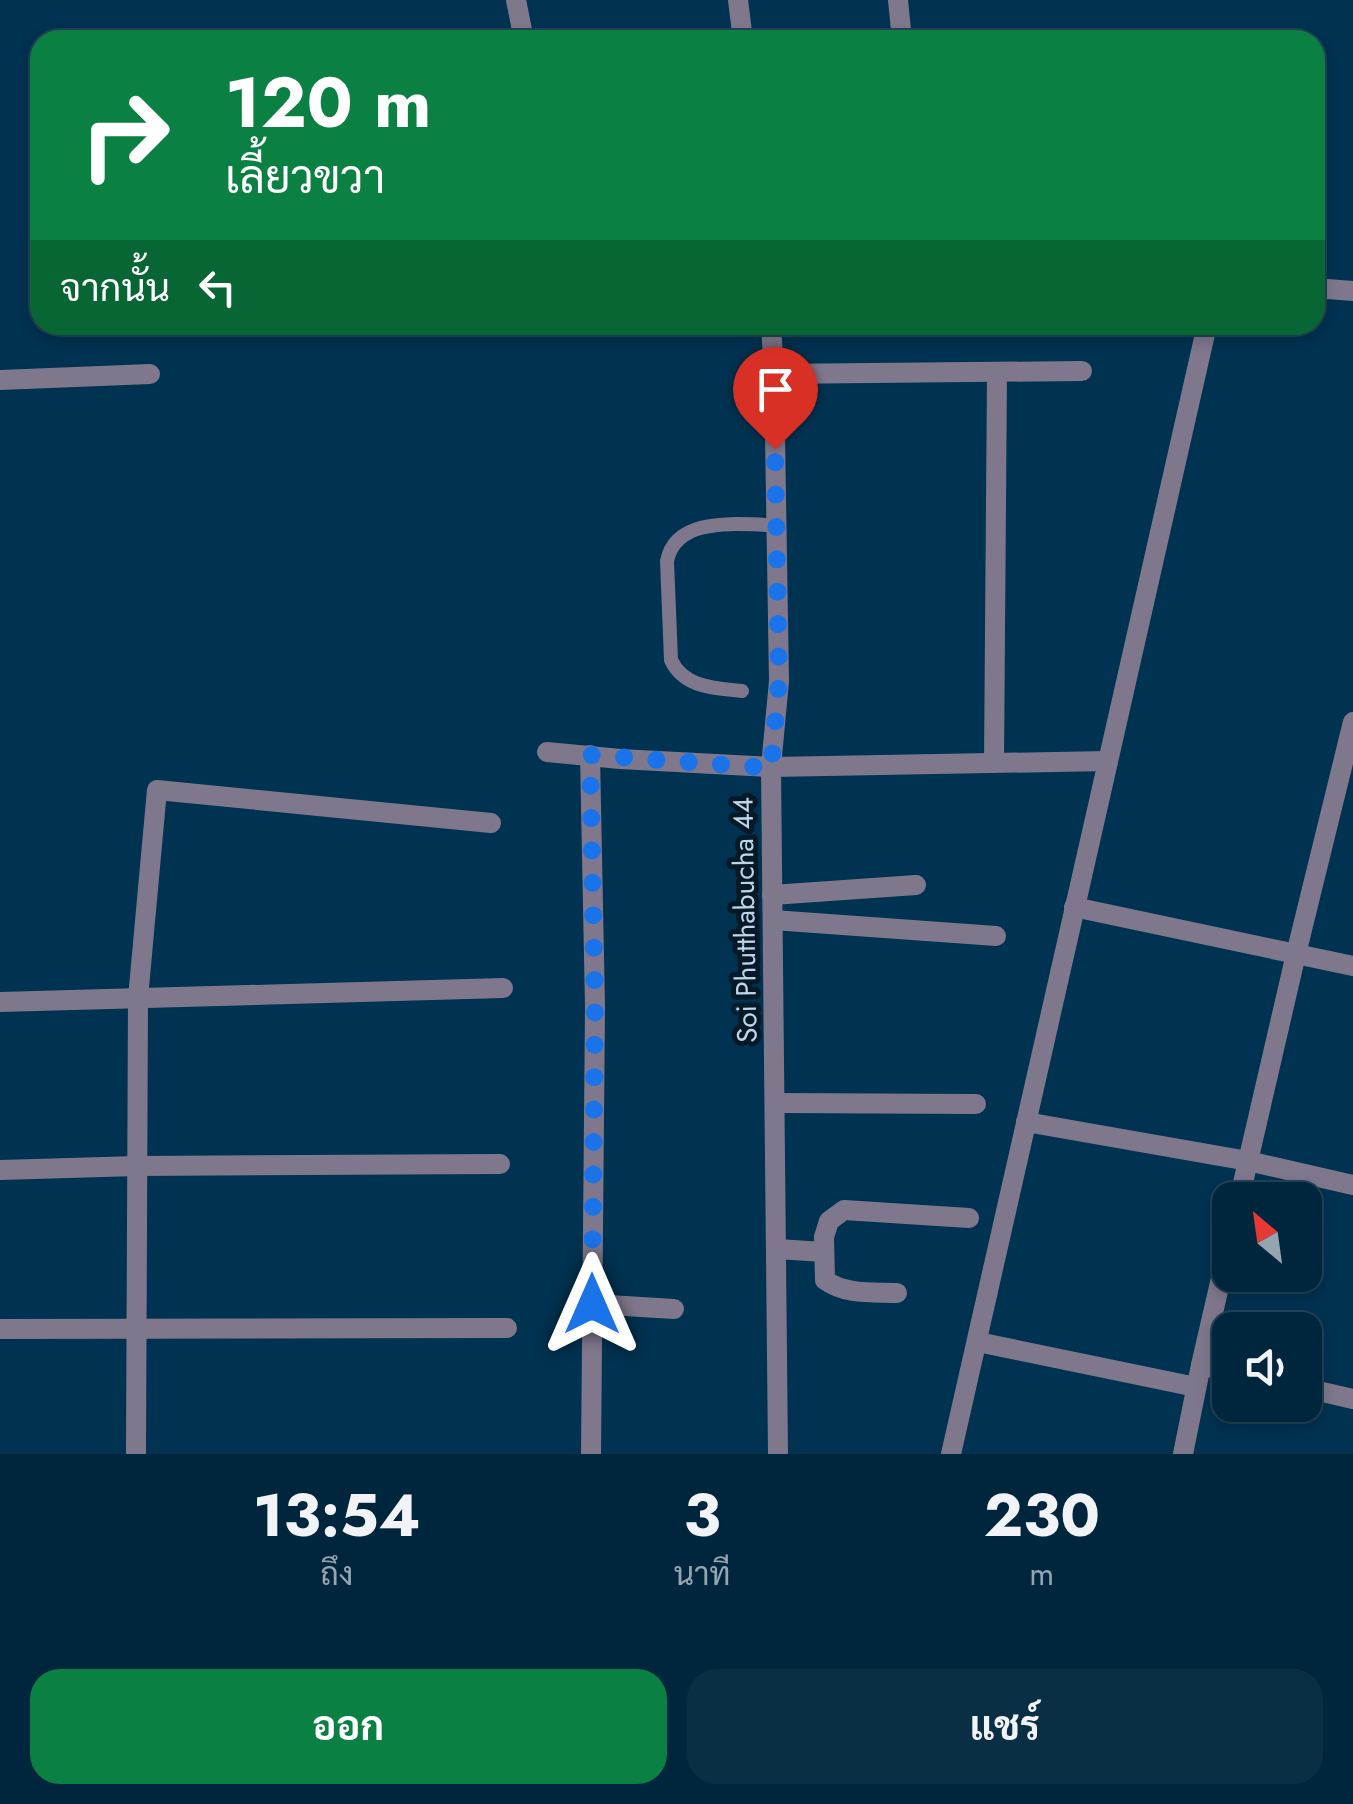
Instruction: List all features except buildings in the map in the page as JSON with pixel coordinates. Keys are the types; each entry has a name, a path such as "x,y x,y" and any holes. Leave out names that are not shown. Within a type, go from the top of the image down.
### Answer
{"street":[{"path":"516,0 522,30"},
{"path":"738,0 742,30"},
{"path":"898,0 901,30"},
{"path":"1325,289 1353,291"},
{"name":"Soi Phutthabucha 44","path":"772,335 779,681 771,768 778,1454"},
{"path":"951,1454 1204,335"},
{"path":"774,374 1082,371"},
{"path":"994,763 997,372"},
{"path":"0,380 150,374"},
{"path":"1243,1182 1353,722"},
{"path":"546,752 771,768 1108,760"},
{"path":"590,755 595,1006 591,1454"},
{"path":"136,1454 138,998 157,790 490,823"},
{"path":"772,896 916,885"},
{"path":"1074,908 1353,966"},
{"path":"773,920 996,936"},
{"path":"0,1002 503,988"},
{"path":"775,1103 976,1104"},
{"path":"1026,1122 1248,1161 1353,1185"},
{"path":"0,1170 500,1164"},
{"path":"898,1292 849,1291 824,1280 824,1237 829,1220 844,1210 970,1218"},
{"path":"777,1249 824,1252"},
{"path":"1184,1454 1218,1292"},
{"path":"592,1304 674,1310"},
{"path":"0,1329 507,1328"},
{"path":"978,1342 1196,1387"},
{"path":"1201,1365 1212,1368"},
{"path":"1322,1392 1353,1399"}],"lane":[{"path":"742,692 704,687 675,668 669,547 683,534 704,526 776,524"}],"route":[{"path":"592,1304 595,1006 590,755 771,768 779,681 775,449"}]}
